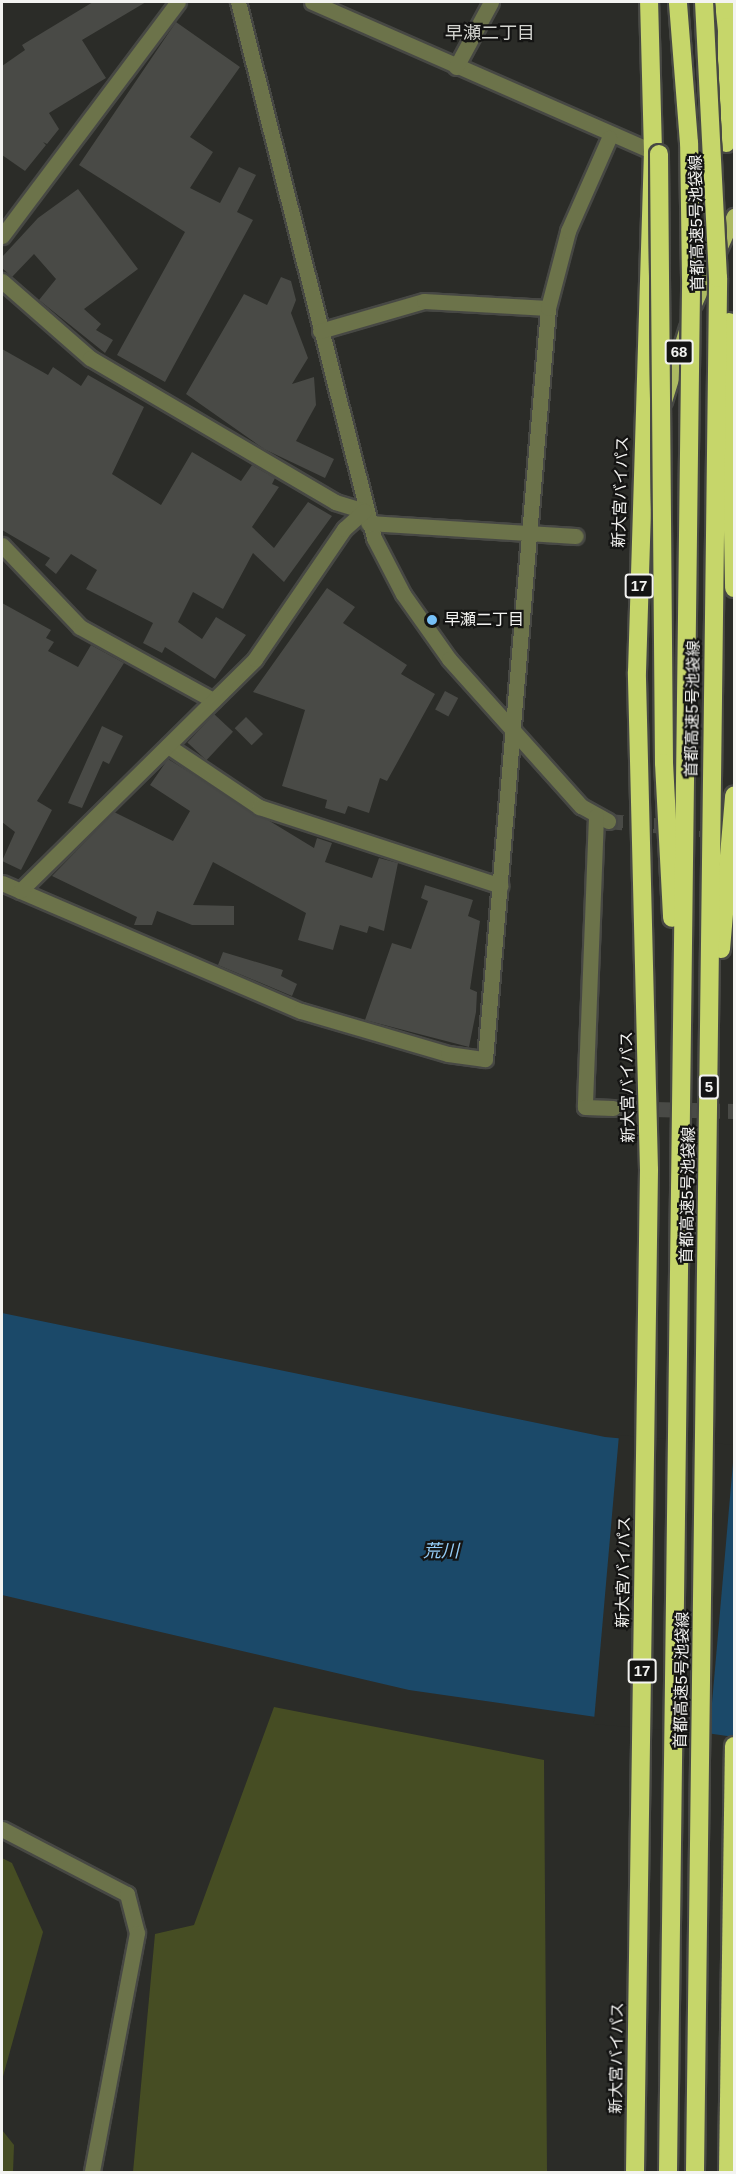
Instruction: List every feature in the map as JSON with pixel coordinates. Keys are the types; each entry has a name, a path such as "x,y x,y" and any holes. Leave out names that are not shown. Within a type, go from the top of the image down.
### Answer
{"highway":[{"path":"649,2 654,52 656,153 664,763 681,1094"},
{"name":"首都高速5号池袋線","path":"668,2172 691,279 689,143 678,2"},
{"name":"首都高速5号池袋線","path":"695,2172 718,278 704,2"},
{"path":"724,2 735,84"},
{"path":"727,27 726,143 735,588"},
{"name":"新大宮バイパス","path":"635,2172 649,1170 637,672 640,494 656,153"},
{"path":"709,1092 735,796"},
{"path":"728,2172 735,1746"}],"main road":[{"name":"68","path":"640,494 700,284 735,216"}],"street":[{"path":"2,236 178,2"},
{"path":"238,2 366,517 424,628 512,729 602,818 585,1107 613,1108"},
{"path":"312,2 609,138 656,153"},
{"path":"456,68 491,2"},
{"path":"2,883 301,1011 448,1054 485,1059 548,308 568,231 609,138"},
{"path":"2,281 90,358 335,502 366,517 576,536"},
{"path":"320,332 424,301 548,308"},
{"path":"20,891 255,659 344,529 366,517"},
{"path":"2,545 80,627 213,700"},
{"path":"168,746 259,807 500,886"},
{"path":"2,1829 127,1894 137,1933 92,2172"}],"green space":[{"path":"274,1707 544,1760 547,2172 133,2172 155,1934 194,1925"},
{"path":"2,1858 12,1863 43,1932 2,2080"},
{"path":"2,2130 14,2145 13,2172 2,2172"}],"water":[{"name":"荒川","path":"2,1313 605,1437 734,1449 734,1737 409,1690 2,1595"}],"pier":[{"path":"619,1435 734,1445 709,1734 594,1724"}],"building":[{"path":"93,2 146,2 82,40 106,78 49,113 59,129 47,144 43,142 46,145 25,171 2,155 2,66 25,50 22,45"},
{"path":"176,22 240,67 190,137 213,152 190,188 220,203 239,167 256,175 237,212 253,220 165,382 117,355 185,232 79,165"},
{"path":"78,189 138,269 84,309 101,324 96,330 113,340 105,353 39,300 56,279 34,254 12,277 2,268 2,257 38,218"},
{"path":"281,277 291,281 296,300 291,313 308,358 292,384 314,377 316,405 296,441 334,459 325,478 264,449 186,394 244,294 267,305"},
{"path":"2,349 48,375 53,367 81,386 88,375 144,407 112,474 161,505 192,452 241,481 252,465 275,478 272,484 279,487 252,527 274,548 308,502 332,516 284,582 253,553 223,609 193,592 178,622 202,639 216,617 246,635 215,679 165,647 162,653 143,643 153,623 86,589 97,570 71,554 56,574 45,565 50,558 2,530"},
{"path":"327,588 355,607 343,623 407,665 401,674 435,694 387,781 380,778 369,813 348,806 345,814 325,808 327,800 282,786 305,710 253,692"},
{"path":"2,603 51,630 46,638 54,642 48,651 78,667 91,645 124,663 37,801 52,810 21,870 2,861 15,832 2,822"},
{"path":"445,691 458,698 448,717 435,710"},
{"path":"214,714 233,732 206,760 187,743"},
{"path":"246,717 263,734 252,745 235,728"},
{"path":"102,726 123,736 109,764 103,761 82,808 68,803"},
{"path":"168,759 314,848 317,838 332,843 325,862 372,878 379,858 398,863 384,931 369,926 367,933 340,925 333,950 298,940 306,913 213,862 193,905 234,906 234,925 192,925 157,911 152,925 134,925 137,917 52,876 114,812 173,841 190,811 150,785"},
{"path":"425,885 473,900 468,916 480,921 470,989 477,992 476,1012 469,1047 365,1020 392,943 411,949 428,901 421,898"},
{"path":"223,952 283,970 281,976 297,984 292,996 218,965"}],"tunnel":[{"path":"608,821 723,831"},
{"path":"613,1108 734,1111"}],"place":[{"name":"早瀬二丁目","path":"432,620"}],"district":[{"name":"早瀬二丁目","path":"490,33"}]}
